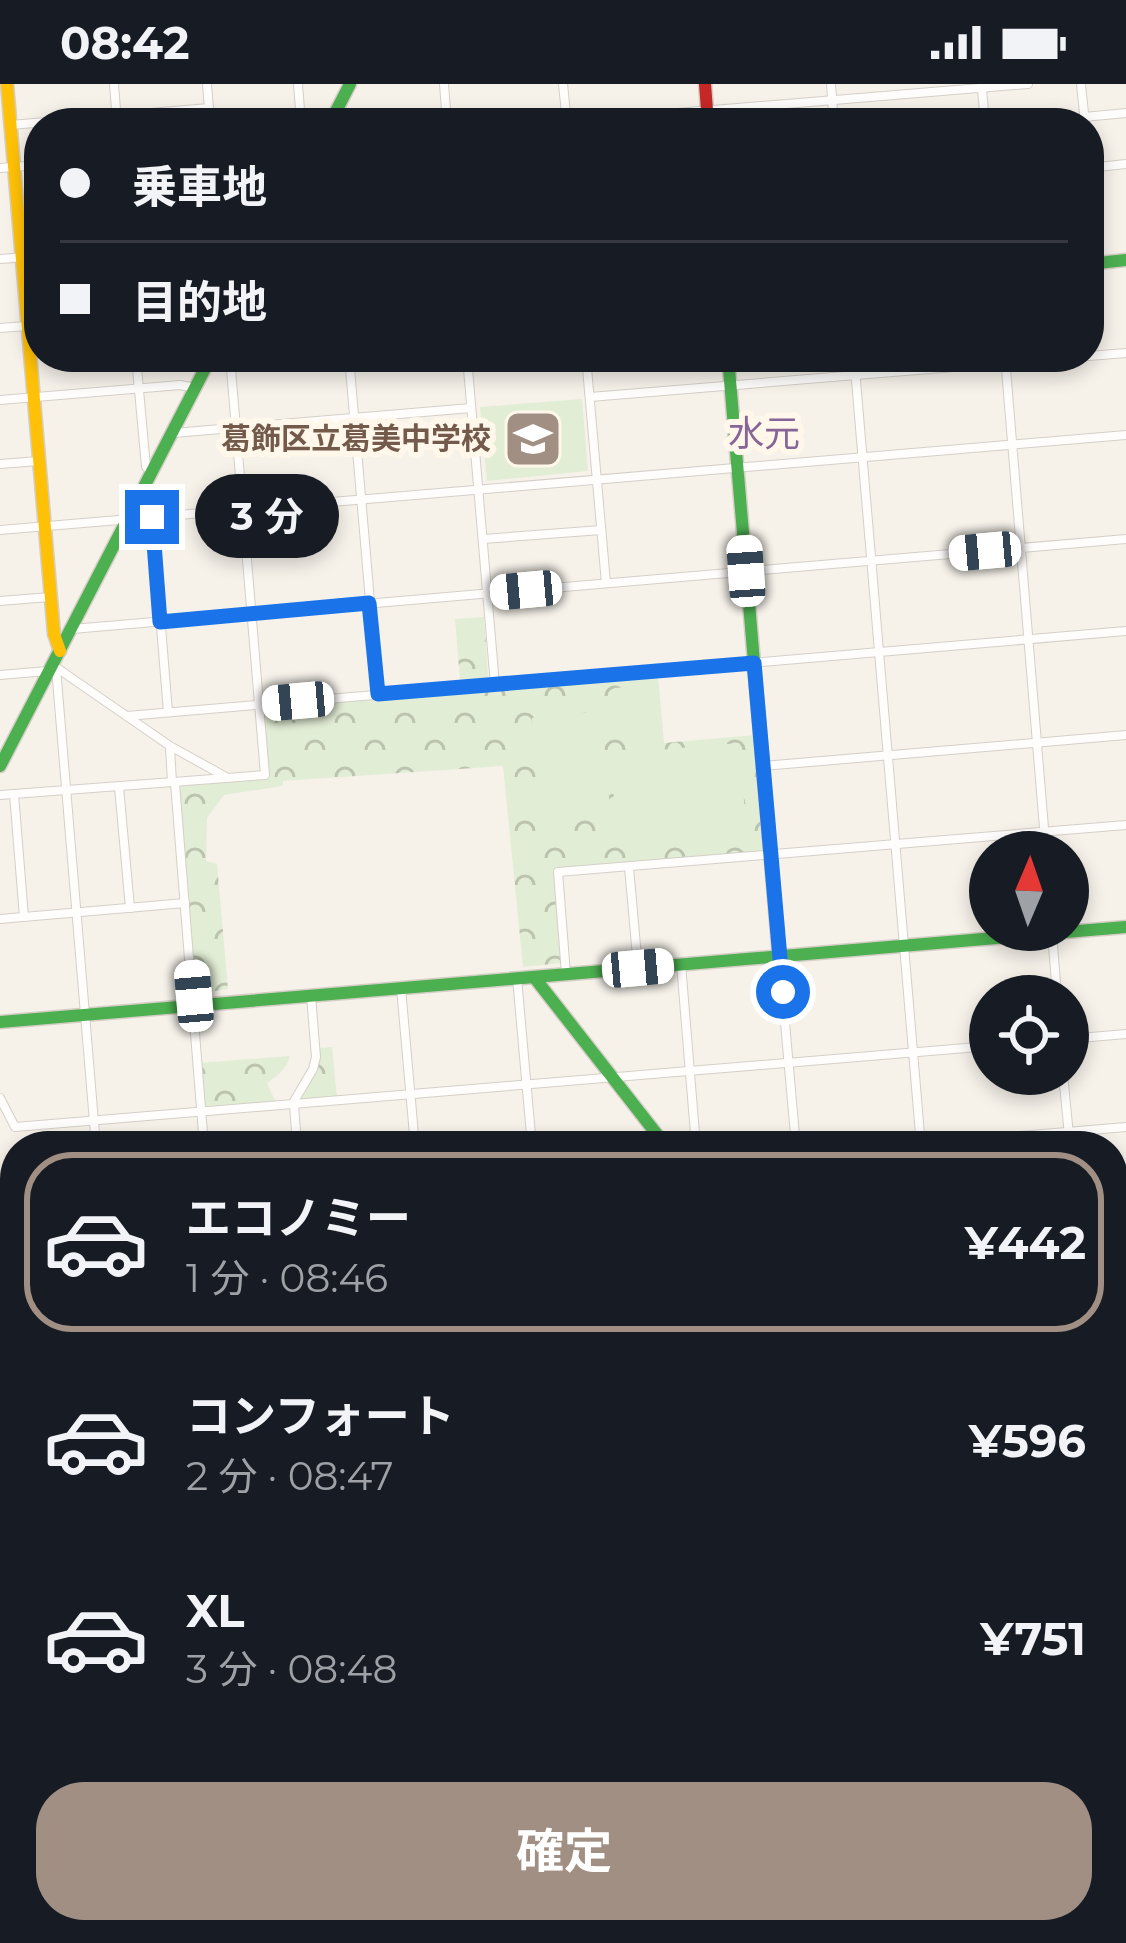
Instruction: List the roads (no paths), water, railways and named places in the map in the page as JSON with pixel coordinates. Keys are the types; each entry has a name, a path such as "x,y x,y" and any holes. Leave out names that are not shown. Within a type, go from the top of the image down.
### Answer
{"street":[{"path":"7,84 7,168 24,280"},
{"path":"207,84 209,108"},
{"path":"831,84 833,108"},
{"path":"774,108 1028,84"},
{"path":"10,125 24,124"},
{"path":"18,219 24,218"},
{"path":"0,259 22,257"},
{"path":"32,372 50,597 60,650"},
{"path":"137,372 146,467 152,472"},
{"path":"0,766 203,372"},
{"path":"0,796 265,775 231,372"},
{"path":"350,372 378,694"},
{"path":"468,372 495,685"},
{"path":"587,372 606,583"},
{"path":"730,372 795,1131"},
{"path":"855,372 919,1131"},
{"path":"590,398 885,372"},
{"path":"1006,372 1044,831 1126,825"},
{"path":"0,400 180,385 195,388"},
{"path":"172,433 471,408"},
{"path":"0,530 1126,435"},
{"path":"0,464 39,461"},
{"path":"152,517 168,712"},
{"path":"482,539 601,530"},
{"path":"72,628 1126,539"},
{"path":"0,601 50,597"},
{"path":"127,716 1126,631"},
{"path":"52,668 67,790 95,1131"},
{"path":"0,674 52,668 227,778"},
{"path":"763,766 1126,736"},
{"path":"170,746 203,1131"},
{"path":"119,787 130,908"},
{"path":"14,794 24,917"},
{"path":"566,974 558,872 969,838"},
{"path":"629,867 638,968"},
{"path":"0,919 185,903"},
{"path":"1089,930 1126,927"},
{"path":"0,1022 969,940"},
{"path":"681,964 695,1131"},
{"path":"534,976 654,1131"},
{"path":"518,978 531,1131"},
{"path":"401,988 414,1131"},
{"path":"296,1131 293,1104 316,1057 310,996"},
{"path":"1089,1037 1126,1034"},
{"path":"5,1131 969,1048"},
{"path":"1065,1095 1068,1131"},
{"path":"0,1098 15,1127"},
{"path":"1080,1131 1126,1127"}],"place":[{"name":"葛飾区立葛美中学校","path":"533,439"}],"district":[{"name":"水元","path":"764,433"}]}
